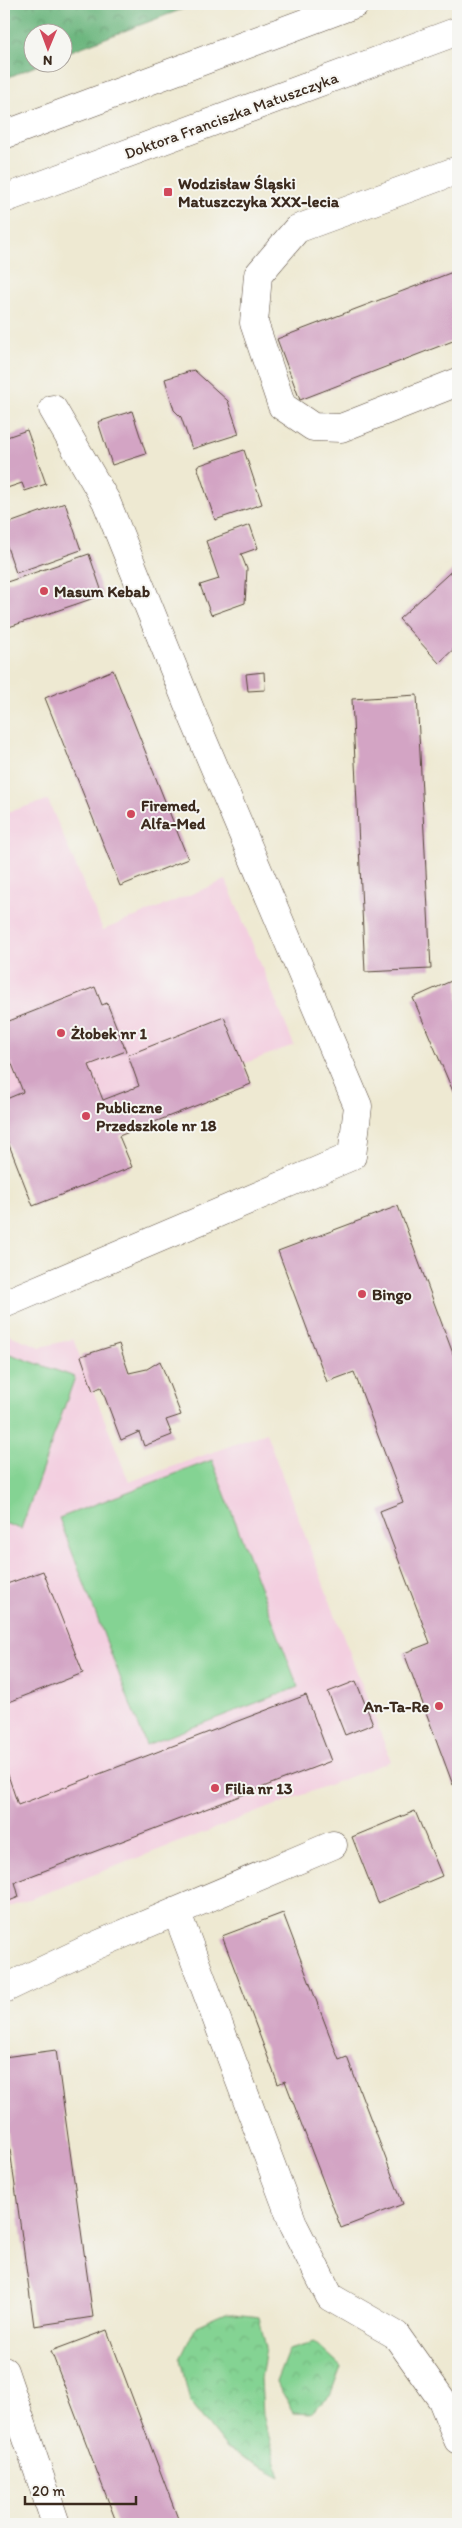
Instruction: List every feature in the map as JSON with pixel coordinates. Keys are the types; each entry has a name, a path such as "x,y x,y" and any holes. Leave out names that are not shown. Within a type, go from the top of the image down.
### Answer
{"street":[{"path":"4,135 355,4"},
{"name":"Doktora Franciszka Matuszczyka","path":"4,199 458,31"},
{"path":"458,170 297,229 258,275 254,323 282,406 313,427 341,428 458,382"},
{"path":"4,1304 352,1156 358,1106 194,720 106,502 53,409"},
{"path":"4,1989 90,1948 177,1913 333,1845"},
{"path":"177,1913 294,2226 330,2297 396,2335 442,2400 458,2440"},
{"path":"4,2371 56,2524"}],"shaded area":[{"path":"48,800 103,930 226,880 294,1045 243,1064 251,1084 119,1136 132,1167 33,1206 4,1132 4,813"},
{"path":"4,1333 41,1347 73,1339 129,1482 266,1433 391,1761 4,1909"}],"green space":[{"path":"4,4 196,4 72,51 72,22 22,22 22,72 4,79"},
{"path":"4,1352 75,1377 21,1529 4,1523"},
{"path":"212,1460 298,1687 146,1745 59,1518"},
{"path":"225,2313 259,2317 266,2348 261,2379 263,2415 280,2477 227,2449 190,2402 180,2359 196,2326"},
{"path":"314,2342 341,2367 331,2394 311,2413 294,2412 276,2382 289,2349"}],"building":[{"path":"458,270 458,339 300,400 277,339"},
{"path":"194,370 228,401 239,434 192,449 181,417 174,410 165,379"},
{"path":"132,411 146,454 112,465 98,422"},
{"path":"27,430 46,484 25,491 22,483 7,488 4,479 4,438"},
{"path":"244,450 262,504 215,520 197,466"},
{"path":"65,503 81,550 16,573 4,538 4,525"},
{"path":"250,525 258,548 241,554 247,569 245,603 211,615 200,585 219,579 206,541"},
{"path":"89,554 103,595 6,628 4,583"},
{"path":"458,565 458,645 439,663 399,619"},
{"name":"Firemed, Alfa-Med","path":"113,670 188,859 120,886 45,698"},
{"path":"264,672 265,690 248,691 246,674"},
{"path":"417,695 431,969 365,972 352,699"},
{"path":"458,978 458,1103 413,998"},
{"name":"Publiczne Przedszkole nr 18","path":"95,987 102,1005 107,1003 126,1051 89,1065 103,1100 139,1086 128,1055 224,1017 251,1084 119,1136 132,1167 33,1206 4,1132 4,1100 23,1092 4,1044 4,1023"},
{"path":"398,1206 458,1367 458,1783 453,1785 404,1653 430,1643 380,1511 403,1502 354,1372 327,1382 278,1251"},
{"path":"119,1344 129,1373 147,1369 160,1361 181,1415 166,1420 172,1435 144,1446 139,1432 121,1440 101,1387 93,1391 81,1356"},
{"path":"43,1571 83,1673 4,1704 4,1585"},
{"path":"356,1681 373,1724 345,1735 328,1692"},
{"path":"306,1695 331,1761 15,1882 19,1897 4,1903 4,1763 18,1805"},
{"path":"415,1811 442,1876 378,1903 352,1837"},
{"path":"283,1913 339,2060 347,2057 403,2204 341,2228 285,2081 278,2084 222,1936"},
{"path":"56,2050 93,2317 34,2326 4,2105 4,2057"},
{"path":"107,2330 180,2524 117,2524 51,2351"}],"place":[{"name":"Wodzisław Śląski Matuszczyka XXX-lecia","path":"168,192"},
{"name":"Masum Kebab","path":"44,591"},
{"name":"Firemed, Alfa-Med","path":"131,814"},
{"name":"Żłobek nr 1","path":"61,1033"},
{"name":"Publiczne Przedszkole nr 18","path":"86,1116"},
{"name":"Bingo","path":"362,1294"},
{"name":"An-Ta-Re","path":"439,1706"},
{"name":"Filia nr 13","path":"215,1788"}]}
